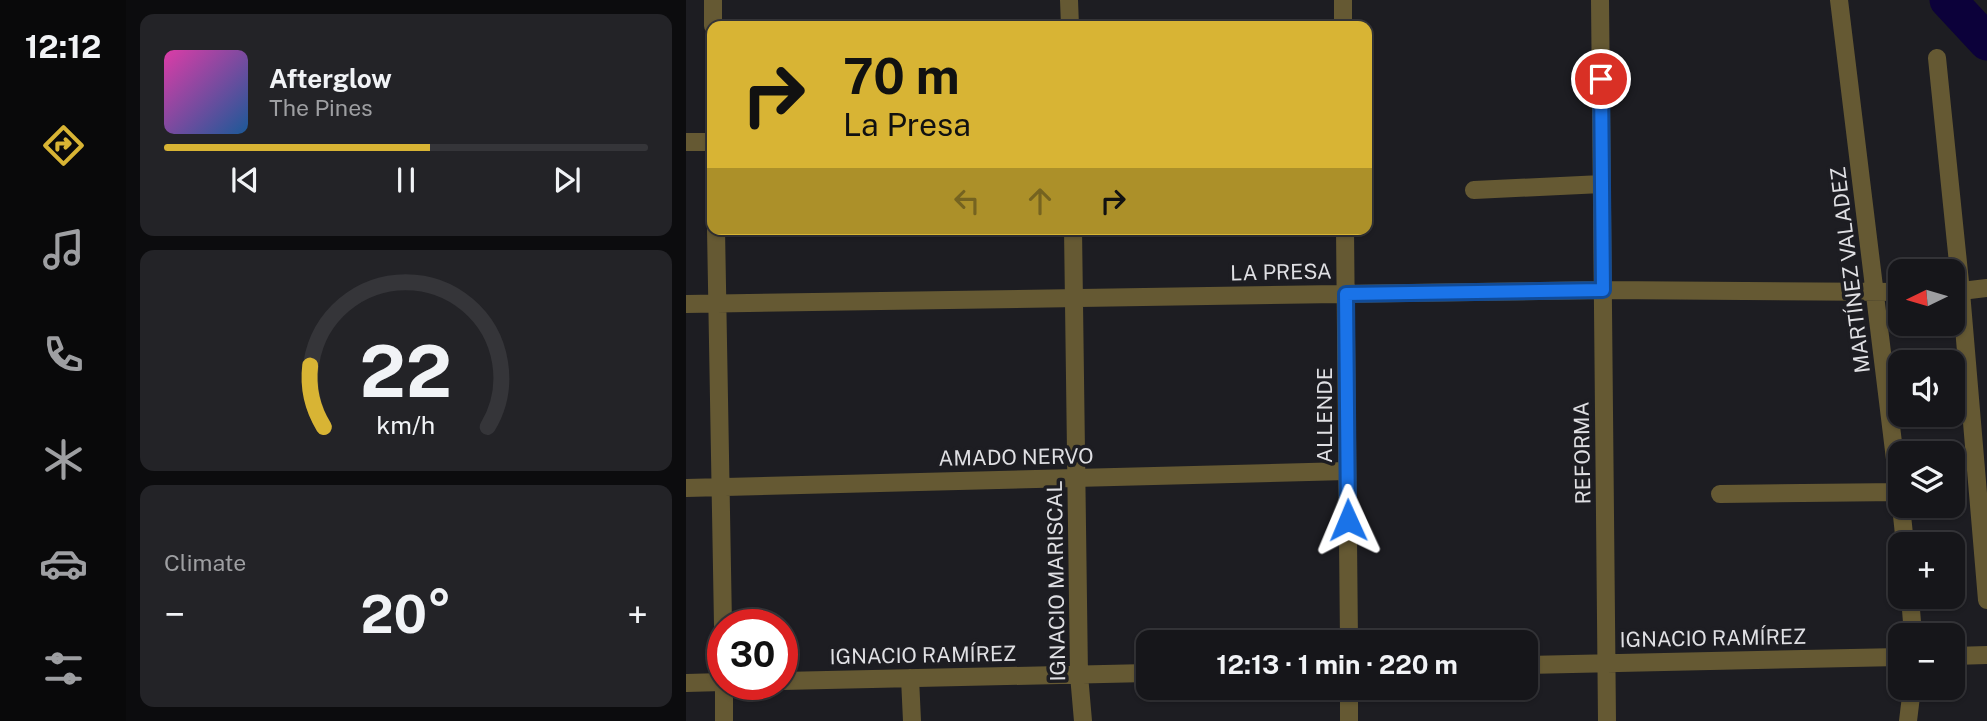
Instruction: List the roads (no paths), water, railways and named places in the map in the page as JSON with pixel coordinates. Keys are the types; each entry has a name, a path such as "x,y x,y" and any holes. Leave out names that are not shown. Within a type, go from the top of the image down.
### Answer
{"street":[{"path":"713,0 713,21"},
{"path":"1069,0 1070,21"},
{"path":"1343,0 1343,21"},
{"name":"REFORMA","path":"1600,0 1607,721"},
{"name":"MARTÍNEZ VALADEZ","path":"1839,0 1894,441"},
{"path":"1937,58 1954,259"},
{"path":"686,142 707,142"},
{"path":"1474,190 1602,184"},
{"path":"716,235 723,609"},
{"name":"IGNACIO MARISCAL","path":"1073,235 1079,674 1083,721"},
{"name":"ALLENDE","path":"1345,235 1349,630"},
{"path":"1965,291 1987,288"},
{"name":"LA PRESA","path":"686,304 1603,290 1888,293"},
{"path":"1961,336 1987,600"},
{"name":"AMADO NERVO","path":"686,488 1347,471"},
{"path":"1720,494 1888,492"},
{"path":"1965,656 1987,655"},
{"name":"IGNACIO RAMÍREZ","path":"1538,665 1888,657"},
{"name":"IGNACIO RAMÍREZ","path":"798,681 1136,673"},
{"path":"910,678 912,721"},
{"path":"686,683 707,683"},
{"path":"723,700 724,721"},
{"path":"1349,700 1349,721"},
{"path":"1908,721 1911,700"}],"waterway":[{"path":"1948,0 1987,42"}]}
